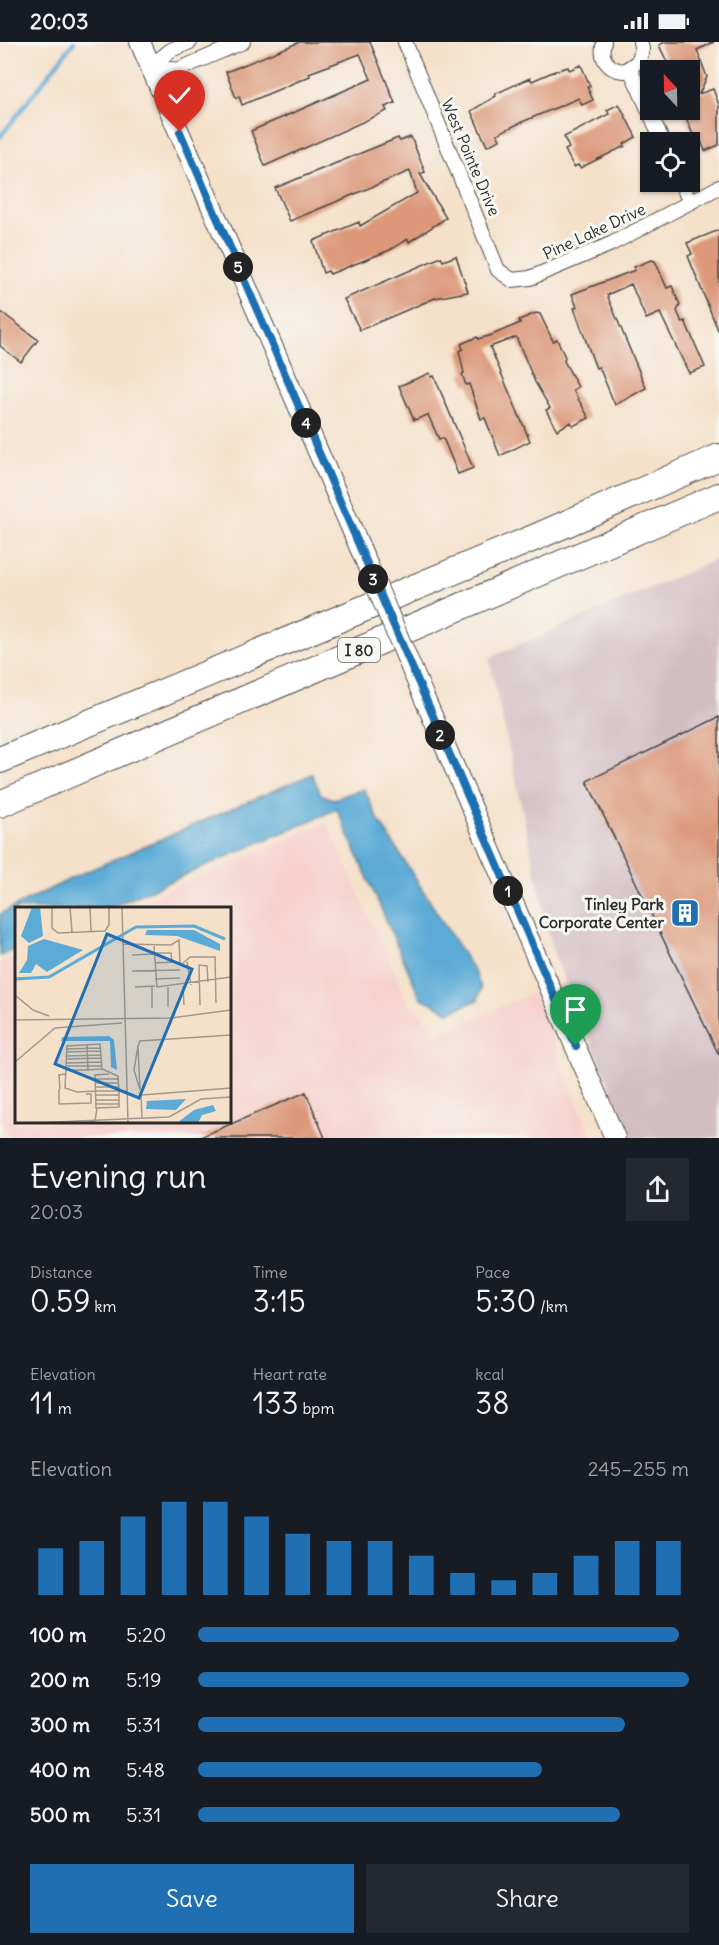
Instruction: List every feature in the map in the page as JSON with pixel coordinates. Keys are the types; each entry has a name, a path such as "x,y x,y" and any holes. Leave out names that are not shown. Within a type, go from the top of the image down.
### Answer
{"highway":[{"name":"I 80","path":"0,760 536,537 719,457"},
{"name":"I 80","path":"0,804 719,496"},
{"path":"0,822 265,704 374,644"}],"street":[{"path":"140,42 615,1138"},
{"path":"151,66 171,50 190,42"},
{"path":"151,66 177,70 243,42"},
{"name":"West Pointe Drive","path":"405,42 498,270 512,280"},
{"path":"604,42 602,55 608,65 618,70 630,69 641,55 640,42"},
{"path":"630,69 658,132"},
{"name":"Pine Lake Drive","path":"512,280 530,278 611,244 719,187"},
{"path":"685,192 690,203"}],"shaded area":[{"path":"719,558 719,1138 632,1138 553,952 489,658"},
{"path":"327,822 409,1005 424,1016 434,1036 536,991 561,1064 593,1138 9,1138 0,1116 0,962 15,955 15,1123 231,1123 231,907 127,907"}],"water":[{"path":"312,774 321,794 333,799 364,789 378,819 475,973 481,988 478,1000 449,1012 420,997 337,809 111,907 15,907 15,949 0,956 0,914 76,876"}],"building":[{"path":"300,42 370,42 395,103 385,107 387,111 265,166 251,131 371,79 360,54 309,73 310,76 242,105 239,96 236,98 226,72"},
{"path":"665,42 714,42 697,50 707,77 700,92 700,60 666,60 659,45"},
{"path":"581,65 593,100 582,105 579,98 522,122 497,134 500,140 487,146 471,111 496,96 495,94 530,78 532,81 555,71 568,67 569,70"},
{"path":"713,89 719,105 719,145 705,151 700,132 692,132 687,120 700,120 700,94"},
{"path":"619,104 636,137 624,144 625,146 580,168 578,165 574,167 565,150 569,148 564,137 609,114 607,110"},
{"path":"411,137 425,172 420,174 446,218 409,242 408,239 390,250 330,274 328,271 323,273 313,241 359,222 360,226 417,193 410,171 290,221 275,188 398,138 400,141"},
{"path":"719,230 718,330 688,256 692,254 687,243"},
{"path":"456,256 468,292 435,298 360,330 344,299 441,257 443,261"},
{"path":"651,260 655,261 667,288 672,286 680,305 677,311 682,322 685,321 705,367 689,373 660,313 646,319 631,284 607,295 646,388 615,405 599,367 596,368 574,308 577,307 572,294 635,270 634,267"},
{"path":"0,311 38,340 21,362 0,346"},
{"path":"536,313 540,314 553,341 557,339 565,357 564,361 578,387 573,390 589,418 573,426 571,422 557,430 546,410 550,408 535,382 516,337 490,347 530,441 500,456 485,418 481,419 469,384 466,385 459,351 463,349 461,344 477,337 478,339 492,335"},
{"path":"430,373 431,377 434,376 473,468 458,474 443,438 439,439 428,415 414,420 399,386"},
{"name":"Tinley Park Corporate Center","path":"719,717 719,1055 587,781"},
{"path":"306,1092 325,1138 198,1138"}],"waterway":[{"path":"0,137 74,42"}],"place":[{"name":"Tinley Park Corporate Center","path":"685,913"}],"route":[{"path":"180,132 576,1046"}]}
